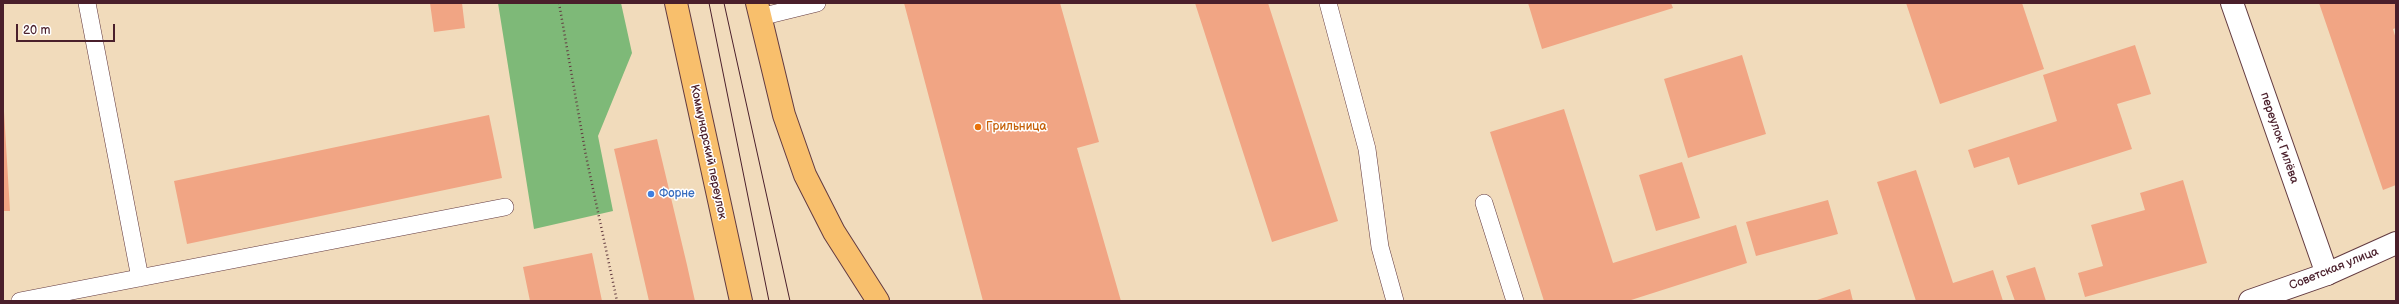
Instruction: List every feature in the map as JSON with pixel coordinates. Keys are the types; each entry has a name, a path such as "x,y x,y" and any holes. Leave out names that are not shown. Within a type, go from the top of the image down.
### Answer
{"main road":[{"name":"Коммунарский переулок","path":"676,3 741,301"},
{"path":"758,10 784,116 805,175 834,232 878,301"}],"street":[{"name":"переулок Гилёва","path":"2232,3 2327,274"},
{"name":"Советская улица","path":"2250,301 2327,274 2396,243"}],"lane":[{"path":"87,3 140,278"},
{"path":"758,10 817,3"},
{"path":"1328,3 1367,149 1380,247 1395,301"},
{"path":"1484,203 1515,301"},
{"path":"20,301 505,207"}],"path":[{"path":"559,3 586,156 617,301"}],"green space":[{"path":"498,3 621,3 632,53 598,136 613,211 534,229"}],"building":[{"path":"430,3 462,3 465,28 434,32"},
{"path":"904,3 1060,3 1099,142 1077,148 1121,301 983,301"},
{"path":"1195,3 1268,3 1338,221 1272,242"},
{"path":"1528,3 1671,3 1673,8 1542,49"},
{"path":"1906,3 2022,3 2044,69 1940,104"},
{"path":"2319,3 2396,3 2396,28 2393,29 2396,39 2396,185 2383,190"},
{"path":"2135,45 2151,94 2117,104 2132,149 2018,185 2009,157 1974,168 1968,150 2057,121 2043,75"},
{"path":"1742,55 1766,134 1688,158 1664,79"},
{"path":"3,95 10,211 3,211"},
{"path":"1564,109 1613,263 1736,225 1747,263 1628,301 1544,301 1490,132"},
{"path":"489,115 502,178 187,244 174,181"},
{"path":"657,139 695,301 649,301 614,149"},
{"path":"1682,162 1700,218 1656,231 1639,175"},
{"path":"1916,170 1953,283 1993,270 2003,301 1916,301 1877,182"},
{"path":"2183,180 2207,263 2085,297 2078,273 2103,266 2091,225 2145,210 2140,193"},
{"path":"1828,200 1838,234 1756,256 1746,222"},
{"path":"592,253 602,301 530,301 523,267"},
{"path":"2035,267 2046,301 2015,301 2006,276"},
{"path":"1850,289 1853,301 1814,301"}],"tram line":[{"path":"709,3 769,301"},
{"path":"724,3 790,301"}],"place":[{"name":"Грильница","path":"978,127"},
{"name":"Форне","path":"651,194"}]}
